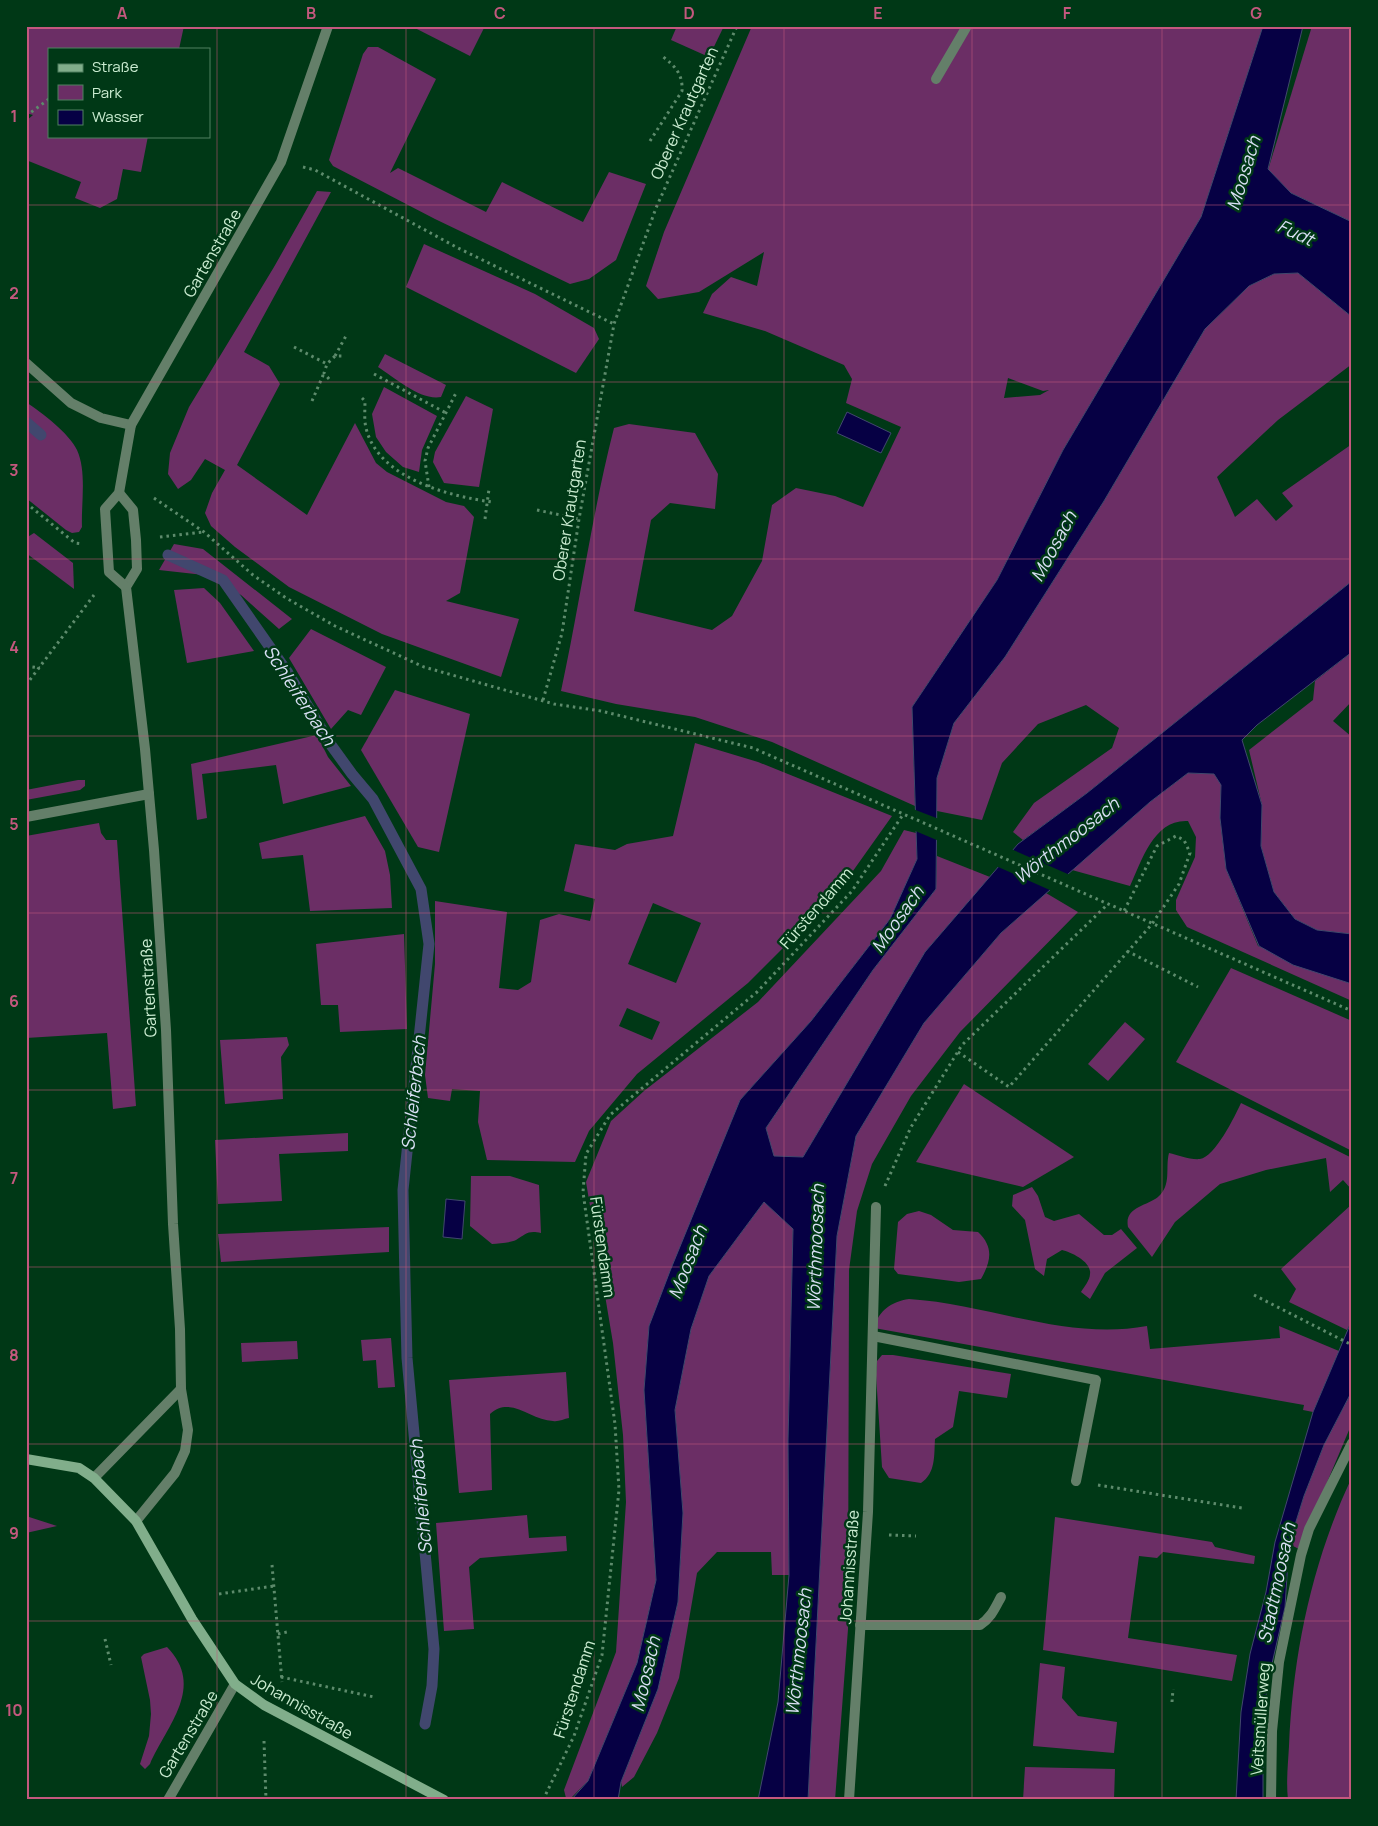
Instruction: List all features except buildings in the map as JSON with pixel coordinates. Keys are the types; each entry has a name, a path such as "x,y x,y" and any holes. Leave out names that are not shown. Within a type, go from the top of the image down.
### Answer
{"main road":[{"name":"Johannisstraße","path":"26,1459 79,1468 94,1478 136,1521 192,1619 235,1684 264,1705 444,1800"}],"street":[{"name":"Gartenstraße","path":"136,1521 175,1472 185,1451 188,1430 181,1389 180,1329 173,1214 166,1030 149,794 126,587 108,572 105,509 120,492 131,425 281,162 328,26"},
{"path":"936,79 967,26"},
{"path":"26,363 71,403 101,418 131,425"},
{"path":"120,492 133,510 136,540 137,569 126,587"},
{"path":"26,817 149,794"},
{"name":"Johannisstraße","path":"849,1800 868,1512 876,1207"},
{"path":"873,1336 1096,1380 1076,1481"},
{"path":"94,1478 181,1389"},
{"name":"Veitsmüllerweg","path":"1271,1800 1272,1732 1279,1662 1295,1581 1309,1528 1352,1444"},
{"path":"860,1625 980,1625 992,1614 1001,1597"},
{"name":"Gartenstraße","path":"168,1800 235,1684"}],"path":[{"name":"Oberer Krautgarten","path":"544,700 562,633 579,519 614,324 656,208 737,26"},
{"path":"650,141 682,91 682,81 675,66 662,56"},
{"path":"26,116 48,100"},
{"path":"281,162 315,170 458,248 614,324"},
{"path":"312,401 327,364 336,356 347,334"},
{"path":"294,347 327,364"},
{"path":"336,356 342,356"},
{"path":"324,372 330,379"},
{"path":"374,374 446,413"},
{"path":"430,488 425,461 428,448 457,391"},
{"path":"362,398 365,401 366,428 372,443 382,458 403,474 430,488 489,502"},
{"path":"485,519 489,502 489,489"},
{"path":"151,496 204,532 253,575 286,598 335,626 424,666 554,704 601,711 753,748 1352,1011"},
{"path":"26,503 75,543 89,545"},
{"path":"537,510 579,519"},
{"path":"151,538 204,532"},
{"path":"26,685 94,595"},
{"path":"26,666 40,668"},
{"name":"Fürstendamm","path":"543,1800 574,1736 602,1655 619,1490 615,1424 583,1192 586,1154 610,1116 757,992 852,891 904,813"},
{"path":"958,1052 1009,1087 1152,924 1179,884 1190,853 1184,840 1176,836 1157,846 1124,911"},
{"path":"876,1207 911,1127 962,1045 1108,904"},
{"path":"1127,951 1198,987"},
{"path":"1254,1295 1352,1345"},
{"path":"1076,1481 1242,1508"},
{"path":"272,1565 282,1680 374,1697"},
{"path":"219,1594 274,1586"},
{"path":"278,1634 287,1632"},
{"path":"104,1639 111,1666"},
{"path":"1172,1702 1173,1689"},
{"path":"264,1741 266,1800"}],"green space":[{"path":"26,26 184,26 179,48 48,48 48,138 148,138 141,172 123,169 117,199 100,208 75,198 81,182 26,160 26,121 33,115 26,113"},
{"path":"411,26 485,26 470,56"},
{"path":"677,26 724,26 709,57 671,40"},
{"path":"752,26 1263,26 1201,217 1063,450 997,580 912,707 915,806 772,742 695,717 616,704 561,691 599,493 614,428 629,424 695,433 718,474 715,509 670,503 651,520 634,611 712,630 732,616 762,561 772,505 796,488 835,496 863,507 901,427 846,403 852,379 844,365 765,331 703,313 712,294 731,277 757,286 764,252 699,292 658,299 646,286 664,232","holes":["1008,378 1043,391 1049,390 1040,395 1004,398"]},
{"path":"1312,26 1352,26 1352,222 1291,193 1268,170"},
{"path":"368,47 378,47 436,79 390,173 398,168 486,212 502,182 583,222 609,172 646,184 616,260 589,279 570,284 435,219 333,166 329,160 363,54"},
{"path":"317,191 331,192 244,352 269,366 280,384 237,465 307,515 355,423 376,463 387,472 446,502 464,506 474,517 460,593 446,601 519,619 501,677 382,634 289,587 235,547 211,526 205,513 212,493 225,470 205,459 191,480 178,489 168,474 170,453 189,407 274,267"},
{"path":"424,244 535,294 594,328 599,339 576,373 406,287"},
{"path":"1298,273 1352,317 1352,364 1278,420 1217,477 1235,517 1257,499 1276,521 1293,506 1282,493 1352,444 1352,581 1087,793 1023,840 1013,832 1034,803 1112,748 1119,728 1086,705 1038,724 1002,763 982,820 937,811 937,778 954,723 1005,657 1104,501 1205,329 1249,286 1274,274"},
{"path":"385,354 446,385 441,397 425,396 378,367"},
{"path":"384,387 437,416 422,450 419,472 403,467 386,452 376,437 372,414"},
{"path":"466,396 493,409 479,487 444,483 433,462 435,452"},
{"path":"26,402 62,430 77,450 83,478 82,527 79,532 72,533 66,530 26,498"},
{"path":"34,533 73,563 74,589 26,553 26,538"},
{"path":"174,544 203,549 292,619 279,629 241,595 204,575 159,570"},
{"path":"204,588 220,603 254,651 187,663 174,590"},
{"path":"311,629 386,667 361,715 348,710 331,729 289,658"},
{"path":"1352,652 1352,701 1333,721 1352,737 1352,934 1317,930 1295,919 1274,892 1261,846 1262,805 1249,750 1313,700 1315,681"},
{"path":"395,690 470,714 439,852 418,847 361,750"},
{"path":"317,735 328,757 351,786 283,804 276,765 202,774 207,818 197,820 191,764"},
{"path":"695,743 758,762 892,816 843,885 789,942 748,983 637,1074 589,1131 575,1162 487,1160 478,1122 480,1091 452,1089 450,1101 428,1098 425,1075 435,964 435,901 507,912 499,988 518,990 531,982 540,920 559,914 590,921 595,899 564,891 575,844 615,850 627,844 673,836","holes":["653,903 701,923 676,983 628,964","627,1008 660,1022 652,1040 619,1026"]},
{"path":"1188,773 1214,774 1221,784 1220,818 1226,869 1258,946 1352,984 1352,1001 1187,927 1176,910 1176,900 1195,857 1196,837 1188,821 1176,822 1158,834 1145,853 1130,886 1072,870 1150,802"},
{"path":"85,780 85,786 80,790 26,800 26,790"},
{"path":"365,816 385,851 390,875 392,908 310,911 303,855 262,859 259,843"},
{"path":"99,823 101,833 106,840 117,840 136,1106 113,1109 107,1033 26,1038 26,836"},
{"path":"904,830 916,833 917,859 890,919 811,1021 740,1100 649,1326 644,1390 656,1580 637,1663 588,1781 572,1797 566,1798 564,1790 616,1652 626,1502 623,1435 613,1343 586,1182 611,1121 644,1091 758,1002 881,871"},
{"path":"937,856 990,877 925,952 803,1157 774,1157 766,1128 873,970 936,889"},
{"path":"1046,893 1078,912 960,1032 911,1096 872,1164 857,1211 849,1270 848,1629 835,1800 808,1800 837,1236 856,1136 924,1023 1001,933"},
{"path":"404,934 407,1029 340,1032 338,1005 321,1005 316,944"},
{"path":"1231,968 1352,1021 1352,1151 1176,1062"},
{"path":"1125,1022 1145,1039 1108,1081 1088,1064"},
{"path":"287,1037 289,1045 281,1057 283,1099 225,1104 220,1040"},
{"path":"964,1084 1074,1157 1023,1187 916,1162"},
{"path":"1241,1103 1352,1158 1352,1190 1343,1180 1330,1192 1326,1158 1266,1170 1220,1184 1175,1222 1152,1257 1128,1227 1129,1215 1137,1208 1158,1197 1162,1192 1167,1182 1169,1153 1192,1159 1206,1157 1224,1135"},
{"path":"348,1133 348,1151 279,1154 282,1201 218,1204 215,1140"},
{"path":"471,1176 510,1176 539,1185 541,1233 530,1232 514,1241 492,1244 470,1226"},
{"path":"1032,1187 1038,1196 1045,1217 1054,1221 1079,1214 1104,1235 1112,1235 1121,1229 1137,1248 1105,1273 1090,1299 1081,1292 1089,1279 1090,1270 1088,1265 1075,1255 1062,1250 1047,1259 1044,1276 1035,1269 1025,1220 1012,1206 1013,1195"},
{"path":"764,1202 793,1229 788,1441 789,1575 772,1575 771,1552 717,1552 697,1573 679,1678 657,1733 634,1777 622,1787 621,1782 658,1689 678,1602 683,1513 675,1410 691,1329 709,1276"},
{"path":"1352,1204 1352,1320 1347,1330 1289,1302 1296,1289 1281,1269"},
{"path":"919,1211 931,1215 953,1230 978,1232 987,1243 989,1249 989,1260 981,1279 959,1282 898,1274 894,1269 898,1222 907,1214"},
{"path":"389,1227 389,1252 221,1262 218,1234"},
{"path":"909,1299 969,1307 1028,1320 1087,1329 1147,1326 1150,1349 1280,1338 1279,1326 1339,1351 1313,1412 1303,1410 1304,1405 874,1328 879,1316 887,1308 897,1302"},
{"path":"391,1338 395,1387 378,1388 376,1360 363,1361 361,1340"},
{"path":"297,1341 298,1359 242,1362 241,1343"},
{"path":"882,1355 893,1355 1011,1374 1007,1398 959,1391 953,1427 935,1439 932,1469 921,1483 889,1478 882,1467 876,1375 877,1361"},
{"path":"566,1372 569,1418 557,1421 545,1420 521,1410 506,1407 490,1414 492,1490 459,1493 449,1380"},
{"path":"1352,1391 1352,1423 1299,1549 1289,1544 1304,1496 1324,1445"},
{"path":"1352,1477 1352,1800 1288,1800 1287,1773 1291,1711 1300,1642 1307,1608 1326,1542"},
{"path":"527,1515 529,1538 566,1536 567,1551 480,1558 469,1567 474,1629 444,1631 436,1523"},
{"path":"26,1516 57,1526 26,1533"},
{"path":"1055,1517 1212,1542 1215,1547 1255,1556 1254,1564 1163,1552 1157,1558 1139,1556 1128,1638 1237,1655 1232,1681 1043,1650"},
{"path":"167,1647 178,1662 183,1677 183,1691 180,1706 150,1764 145,1769 140,1764 149,1736 151,1714 141,1657 144,1654"},
{"path":"1040,1663 1065,1667 1062,1698 1078,1716 1117,1722 1114,1753 1033,1746"},
{"path":"1025,1767 1115,1769 1114,1800 1023,1800"}],"water":[{"path":"1263,26 1303,26 1268,169 1291,193 1352,222 1352,317 1298,273 1274,274 1249,286 1205,329 1104,501 1005,657 954,723 937,778 936,889 873,970 766,1128 774,1156 803,1157 925,952 1018,844 1087,793 1352,581 1352,652 1257,725 1242,740 1262,805 1261,846 1274,892 1295,919 1317,930 1352,934 1352,984 1293,965 1259,946 1226,869 1220,818 1221,785 1214,774 1188,773 1150,802 1001,933 924,1023 856,1136 837,1236 808,1800 758,1800 778,1702 789,1575 788,1441 793,1229 764,1202 709,1276 691,1329 675,1410 683,1513 678,1602 658,1689 621,1782 618,1800 571,1800 588,1781 637,1663 656,1580 644,1390 649,1326 670,1271 740,1100 811,1021 890,919 917,859 912,707 997,580 1063,450 1201,217"},
{"path":"847,412 891,433 881,453 837,433"},
{"path":"446,1199 465,1201 462,1239 443,1237"},
{"name":"Stadtmoosach","path":"1352,1320 1352,1391 1324,1445 1304,1496 1289,1544 1285,1607 1268,1681 1263,1718 1263,1800 1236,1800 1241,1712 1250,1654 1266,1592 1275,1542 1313,1412"}],"pier":[{"path":"913,809 939,819 939,841 913,830"},
{"path":"1011,849 1070,875 1052,891 996,866"}],"waterway":[{"name":"Schleiferbach","path":"26,422 41,435"},
{"name":"Schleiferbach","path":"168,555 223,580 288,673 331,745 373,799 421,889 429,944 403,1190 407,1358 434,1649 432,1686 425,1724"}],"water label":[{"name":"Moosach","path":"1243,173"},
{"name":"Fudt","path":"1296,232"},
{"name":"Moosach","path":"1053,546"},
{"name":"Wörthmoosach","path":"1066,840"},
{"name":"Moosach","path":"897,919"},
{"name":"Wörthmoosach","path":"815,1248"},
{"name":"Moosach","path":"687,1262"},
{"name":"Wörthmoosach","path":"798,1652"},
{"name":"Moosach","path":"645,1674"}]}
